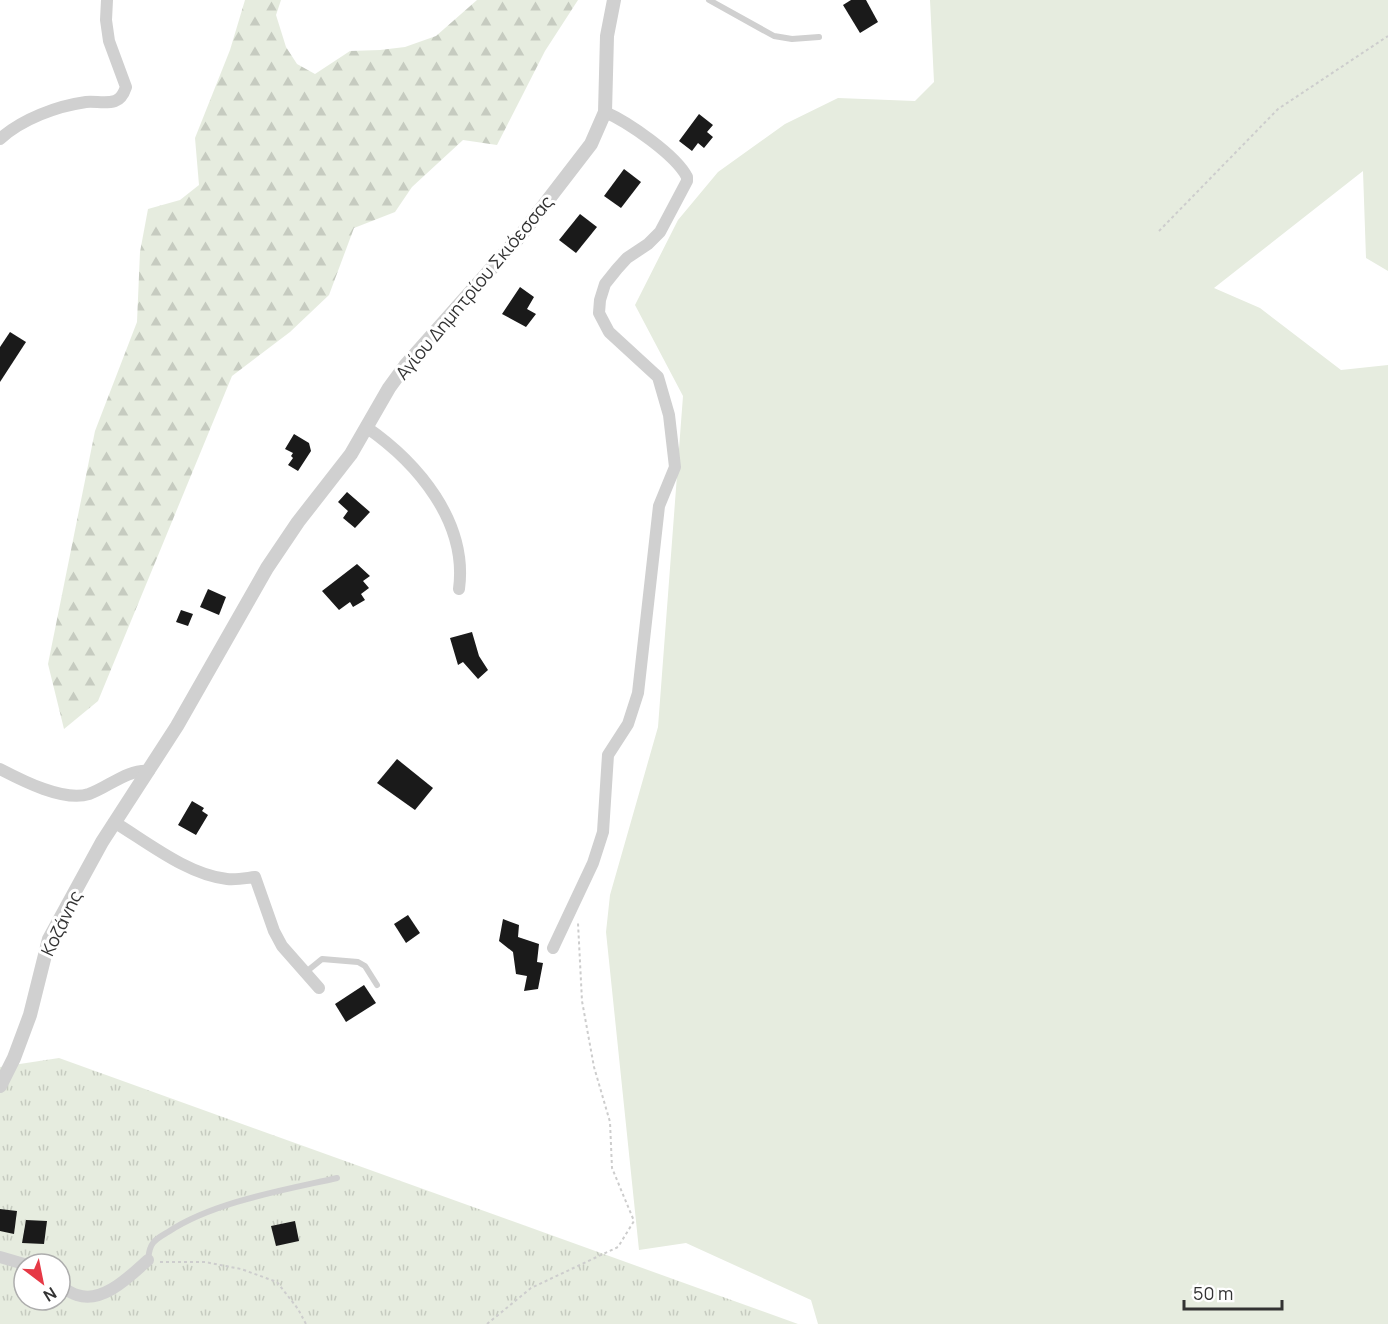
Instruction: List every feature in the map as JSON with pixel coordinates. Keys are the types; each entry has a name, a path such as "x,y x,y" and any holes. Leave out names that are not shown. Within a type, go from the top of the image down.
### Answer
{"street":[{"path":"0,139 12,129 62,108 85,102 115,101 120,98 126,87 109,41 106,20 107,0"},
{"name":"Αγίου Δημητρίου Σκιόεσσας","path":"149,771 204,681 267,568 298,522 344,464 405,366 521,235 591,144 605,112 607,36 614,0"},
{"path":"553,948 593,863 603,832 608,755 628,724 638,693 659,506 675,467 669,415 658,376 612,336 603,322 599,306 605,284 617,269 627,258 653,240 662,229 687,177 682,169 655,144 628,124 605,112"},
{"path":"366,427 386,441 410,463 443,510 453,532 459,555 459,589"},
{"path":"0,769 31,783 73,796 94,791 134,772 149,771"},
{"name":"Κοζάνης","path":"0,1086 14,1058 30,1014 49,939 114,822 149,771"},
{"path":"114,822 178,862 217,877 229,879 255,877 274,931 282,946 319,988"},
{"path":"72,1292 77,1295 97,1296 130,1276 148,1260"}],"lane":[{"path":"709,0 774,36 792,39 819,37"},
{"path":"306,972 322,959 358,962 365,966 377,985"},
{"path":"148,1260 149,1250 154,1241 178,1225 215,1210 272,1193 336,1178"}],"path":[{"path":"1159,231 1278,109 1388,36"},
{"path":"487,1324 531,1288 618,1247 634,1221 612,1168 610,1122 594,1068 582,1001 578,923"},
{"path":"148,1260 205,1262 241,1269 277,1282 298,1309 306,1324"}],"green space":[{"path":"245,0 281,0 276,15 286,47 297,64 315,74 350,51 405,47 436,36 477,0 578,0 545,51 497,145 463,140 412,187 395,212 354,228 329,295 290,332 232,376 98,701 64,729 48,664 95,431 137,322 140,252 148,209 180,200 199,185 195,138 230,50"},
{"path":"930,0 1388,0 1388,271 1366,258 1363,171 1214,288 1260,308 1341,370 1388,365 1388,1324 818,1324 811,1300 686,1243 639,1250 606,932 610,895 658,727 683,396 635,305 678,220 718,172 785,124 838,98 915,101 934,82"},
{"path":"59,1058 798,1324 0,1324 0,1067"}],"building":[{"path":"851,0 866,0 878,22 860,33 843,5"},
{"path":"699,114 713,125 707,132 713,137 704,148 698,143 692,151 679,141"},
{"path":"624,169 641,182 621,208 604,196"},
{"path":"580,214 597,227 576,253 559,240"},
{"path":"520,287 534,297 527,309 536,314 526,327 502,314"},
{"path":"10,332 26,342 0,382 0,347"},
{"path":"294,434 309,443 311,451 298,471 288,465 293,458 291,456 293,453 285,449"},
{"path":"347,492 370,512 355,528 343,518 348,511 338,502"},
{"path":"357,564 370,576 363,581 369,588 361,594 365,600 353,607 350,602 339,610 322,591"},
{"path":"208,589 226,597 219,615 200,607"},
{"path":"181,610 193,614 188,626 176,622"},
{"path":"472,632 479,656 488,670 478,679 463,662 458,665 450,638"},
{"path":"397,759 433,788 415,810 377,783"},
{"path":"192,801 204,808 202,811 208,815 196,835 178,825"},
{"path":"408,915 420,933 406,943 394,924"},
{"path":"503,919 519,925 518,937 539,944 537,962 543,963 538,989 524,991 527,976 516,974 513,952 499,941"},
{"path":"364,985 376,1003 346,1022 335,1004"},
{"path":"0,1209 17,1211 14,1234 0,1231"},
{"path":"26,1220 47,1221 44,1244 22,1243"},
{"path":"295,1221 299,1241 276,1246 271,1226"}]}
